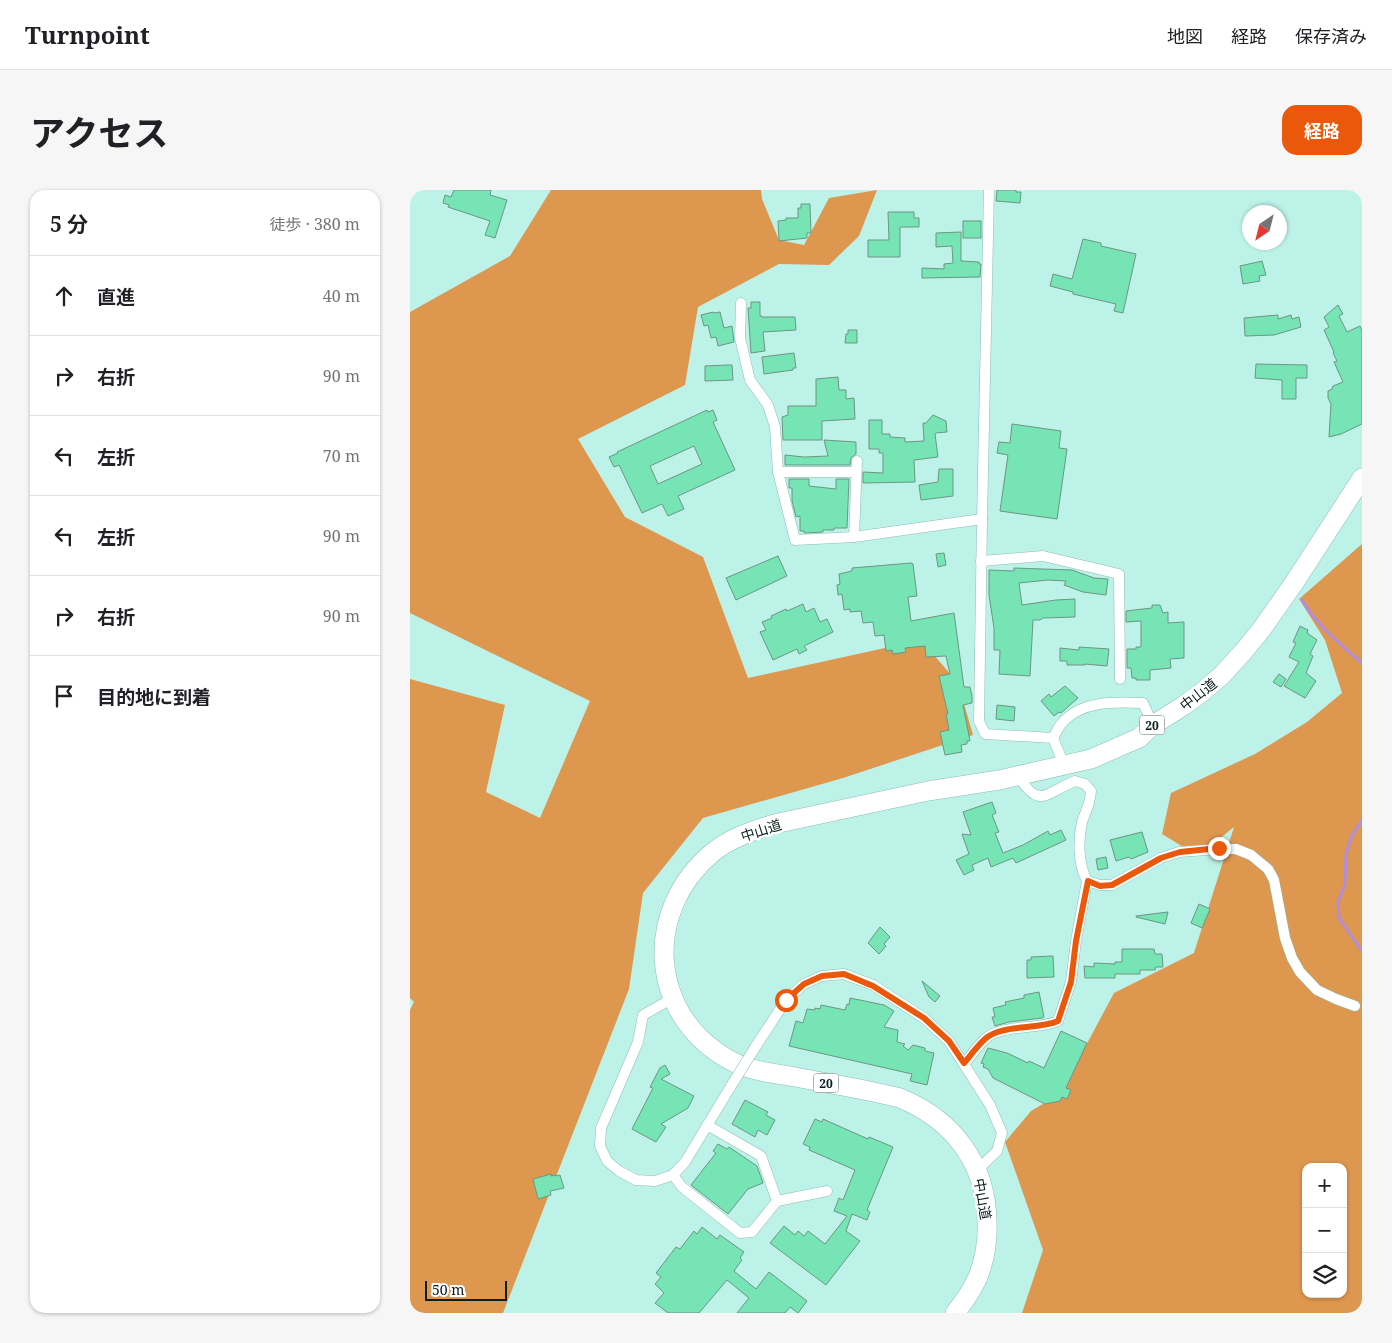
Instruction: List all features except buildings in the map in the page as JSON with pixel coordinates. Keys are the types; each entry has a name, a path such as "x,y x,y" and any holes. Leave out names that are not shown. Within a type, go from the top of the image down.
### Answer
{"highway":[{"name":"中山道","path":"956,1313 978,1277 984,1258 987,1207 977,1170 959,1140 932,1114 900,1098 757,1070 739,1065 710,1048 697,1035 673,998 663,961 664,944 672,909 692,873 721,847 742,835 774,824 919,793 1018,776 1090,759 1139,738 1153,725 1183,706 1221,676 1243,652 1294,583 1362,478"}],"street":[{"path":"989,190 979,721 984,734 1053,738"},
{"path":"741,303 740,338 750,380 768,404 776,427 778,472 795,540 854,537 982,519"},
{"path":"854,537 856,461"},
{"path":"778,472 856,472"},
{"path":"981,561 1043,556 1119,574 1120,679"},
{"path":"1053,738 1061,723 1078,710 1094,704 1115,702 1143,703 1153,725"},
{"path":"1053,738 1064,765"},
{"path":"1018,776 1028,791 1036,796 1049,795 1075,781 1085,784 1091,791 1090,804 1083,820 1080,837 1082,870 1088,881 1100,886 1112,885 1161,858 1180,852 1219,848 1236,849 1251,855 1268,869 1274,880 1285,938 1292,958 1300,972 1318,990 1355,1006"},
{"path":"964,1063 986,1037 1006,1030 1051,1024 1058,1021 1071,982 1076,941 1088,881"},
{"path":"673,998 643,1015 638,1042 601,1128 600,1146 608,1161 619,1172 636,1180 655,1181 673,1175 685,1162 786,1000 804,984 822,976 844,974 873,986 924,1018 949,1041 964,1063 990,1105 1002,1133 997,1151 977,1170"},
{"path":"708,1125 761,1156 778,1201"},
{"path":"673,1175 682,1188 740,1233 752,1232 778,1201 827,1191"}],"shaded area":[{"path":"551,190 761,190 762,199 779,240 804,245 829,198 877,190 859,236 829,265 779,264 698,307 685,385 578,439 625,517 703,557 748,678 921,640 958,683 973,735 843,778 703,818 643,893 629,989 503,1313 410,1313 410,1010 414,1002 410,998 410,679 505,705 486,792 540,818 590,701 410,613 410,312 510,256"},
{"path":"1362,544 1362,1313 1022,1313 1043,1250 1005,1142 1031,1111 1060,1094 1114,993 1194,953 1234,827 1198,856 1162,834 1171,793 1255,754 1307,722 1342,693 1325,640 1299,599"}],"waterway":[{"path":"1302,600 1322,626 1362,663"},
{"path":"1362,820 1352,835 1346,854 1345,884 1338,902 1339,918 1362,951"}],"route":[{"path":"786,1000 804,984 822,976 844,974 873,986 924,1018 949,1041 964,1063 986,1037 1006,1030 1051,1024 1058,1021 1071,982 1076,941 1088,881 1100,886 1112,885 1161,858 1180,852 1219,848"}]}
